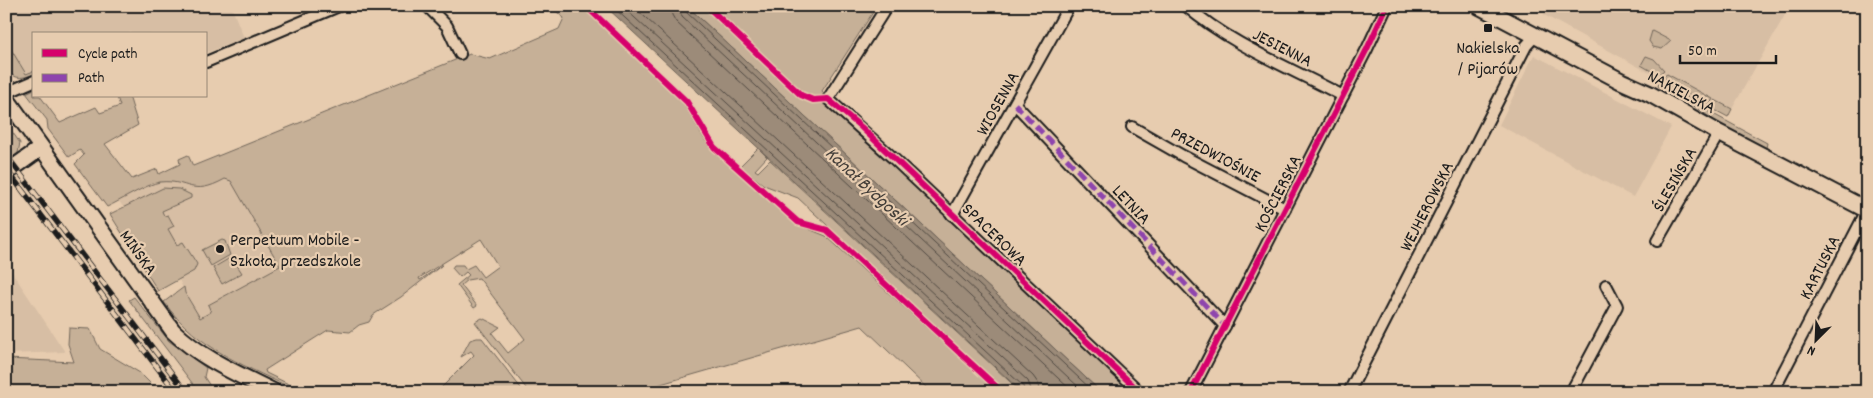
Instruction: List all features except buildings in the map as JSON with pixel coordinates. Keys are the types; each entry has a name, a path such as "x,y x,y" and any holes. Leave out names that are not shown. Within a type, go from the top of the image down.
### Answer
{"street":[{"path":"208,61 339,6"},
{"path":"427,6 447,26 460,54"},
{"name":"SPACEROWA","path":"887,6 828,99 1140,392"},
{"name":"WIOSENNA","path":"952,214 1069,6"},
{"name":"JESIENNA","path":"1186,6 1201,19 1227,36 1343,96"},
{"name":"KOŚCIERSKA","path":"1191,392 1343,96 1387,6"},
{"name":"NAKIELSKA","path":"1480,6 1867,210"},
{"name":"WEJHEROWSKA","path":"1349,392 1526,46 1535,36"},
{"path":"6,93 32,82"},
{"name":"MIŃSKA","path":"6,98 173,331 212,362 274,392"},
{"name":"LETNIA","path":"1015,104 1225,326"},
{"name":"PRZEDWIOŚNIE","path":"1132,127 1285,209"},
{"name":"ŚLESIŃSKA","path":"1657,241 1719,133"},
{"path":"6,173 41,148"},
{"name":"KARTUSKA","path":"1773,392 1867,210"},
{"path":"1571,392 1617,306 1606,285"}],"shaded area":[{"path":"6,6 231,6 244,38 208,52 208,32 32,32 32,73 24,76 6,52"},
{"path":"550,6 581,6 683,103 706,142 721,158 796,224 826,236 997,392 931,392 862,326 633,392 529,392 475,322 482,318 500,327 492,333 508,353 525,339 479,278 467,280 461,285 477,306 474,308 457,285 469,275 466,272 460,277 452,268 454,265 463,265 466,269 474,265 483,277 498,266 481,239 419,278 420,280 442,265 401,297 373,315 369,322 359,325 350,332 328,330 265,370 266,373 305,392 299,392 243,365 208,345 192,333 164,302 184,287 185,293 200,318 211,312 208,305 280,266 231,181 225,179 197,188 170,182 155,183 107,207 75,164 84,155 80,150 69,157 48,129 47,120 26,93 32,90 32,98 41,98 60,123 96,107 100,113 120,106 117,98 130,98 138,125 105,144 132,179 157,169 159,174 180,164 179,159 188,155 193,166 470,54 490,59 559,29 564,18"},
{"path":"687,6 877,6 822,91 865,139 1133,392 1101,392"},
{"path":"1549,6 1790,6 1728,116 1544,15"},
{"path":"1652,31 1671,41 1662,49 1653,47 1649,41"},
{"path":"6,41 26,74 32,72 32,75 24,77 12,75 6,56"},
{"path":"1534,55 1671,127 1633,197 1499,125"},
{"path":"1646,56 1654,59 1664,70 1658,75 1641,65"},
{"path":"1667,74 1713,99 1708,107 1663,77"},
{"path":"1660,80 1685,94 1691,102 1767,143 1766,148 1722,126 1687,101 1658,86"},
{"path":"1715,100 1732,109 1728,117 1711,108"},
{"path":"6,123 20,143 18,153 13,157 6,149"},
{"path":"758,148 767,157 755,170 758,172 770,160 1021,392 1006,392 798,198 764,185 740,166"},
{"name":"Perpetuum Mobile - Szkoła, przedszkole","path":"233,150 326,328 212,346 179,280 118,200"},
{"path":"163,188 179,189 191,195 191,198 162,211 164,216 168,215 174,226 168,229 177,245 183,242 197,264 194,271 158,291 110,214"},
{"path":"222,240 225,241 230,255 211,266 202,250"},
{"path":"230,258 233,259 242,273 222,284 213,268"},
{"path":"6,263 65,352 6,354"},
{"path":"134,297 169,341 206,368 204,377 214,392 199,392 129,300"},
{"path":"69,328 90,329 100,349 140,373 159,392 22,392 6,387 6,359 74,362 68,344"},
{"path":"482,338 524,392 437,392 474,355 471,351 461,357 470,340"}],"water":[{"name":"Kanał Bydgoski","path":"605,6 687,6 1101,392 1022,392"}],"railway":[{"path":"6,155 186,392"},
{"path":"6,169 176,392"}],"marked path":[{"path":"1015,104 1225,326"}],"cycle path":[{"path":"586,6 687,102 714,147 798,222 827,230 1002,392"},
{"path":"707,6 801,95 813,100 828,99 861,127 1140,392"},
{"path":"1191,392 1367,49 1387,6"}],"place":[{"name":"Nakielska / Pijarów","path":"1488,28"},
{"name":"Perpetuum Mobile - Szkoła, przedszkole","path":"220,249"}]}
